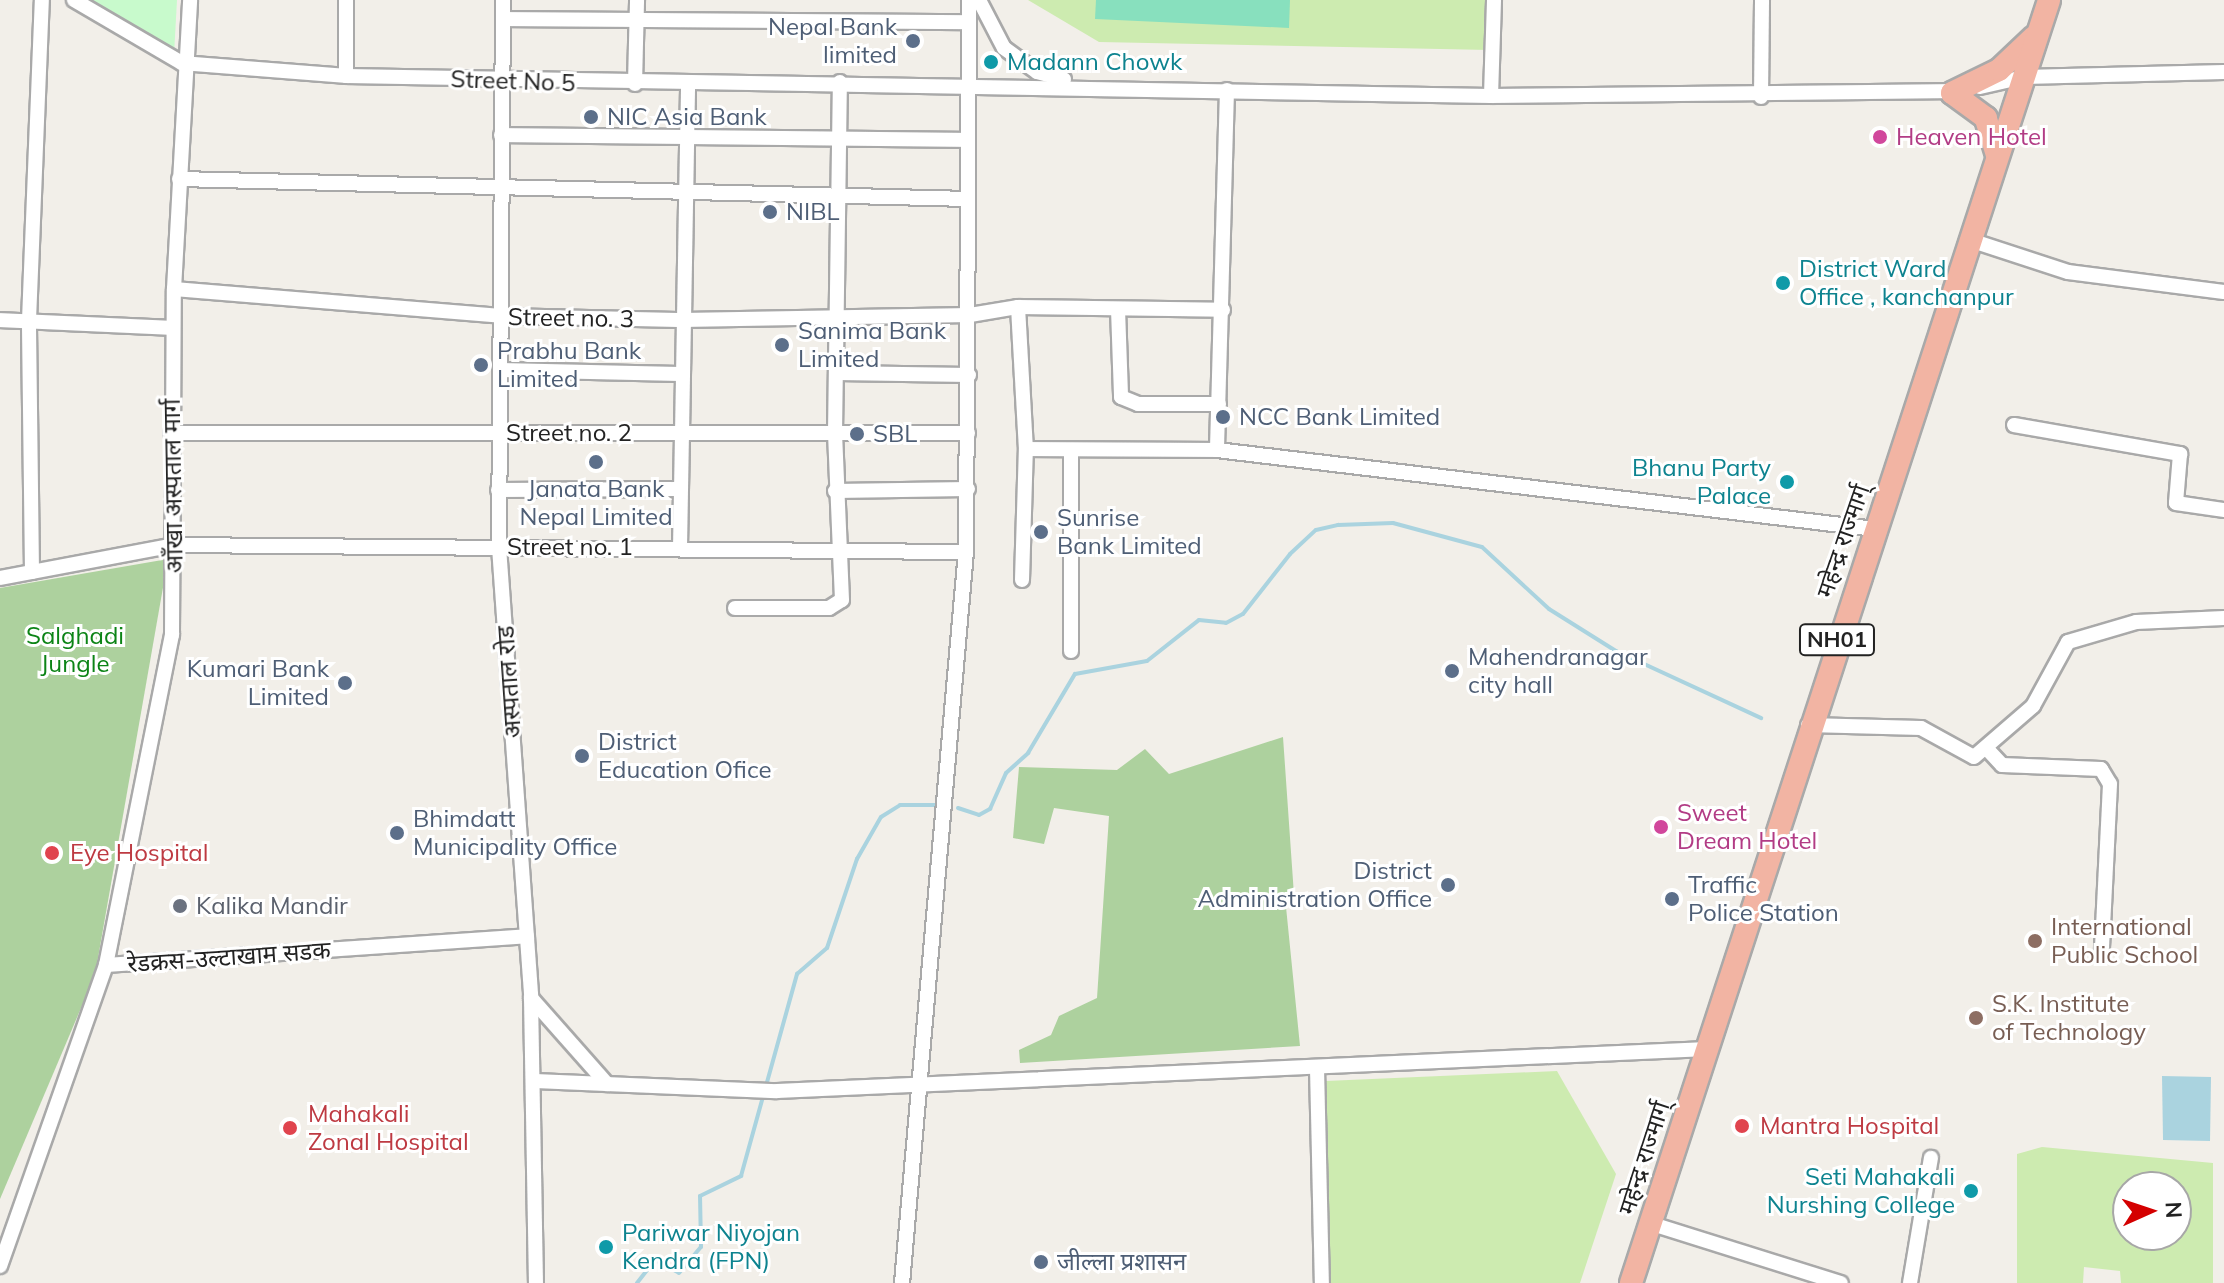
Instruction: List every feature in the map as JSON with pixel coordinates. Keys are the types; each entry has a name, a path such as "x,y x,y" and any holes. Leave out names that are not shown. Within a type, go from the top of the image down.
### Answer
{"highway":[{"name":"महेन्द्र राज्मार्ग्","path":"1631,1283 1808,725 2049,0"},
{"path":"1997,160 1986,118 1952,93 1999,70 2039,32"}],"street":[{"path":"32,572 29,320 42,0"},
{"name":"Street No 5","path":"74,0 187,64 346,76 635,84 969,83 1491,96 1761,97 1952,93 2024,77 2224,72"},
{"name":"आँखा अस्पताल मार्ग","path":"106,965 172,635 174,289 190,0"},
{"path":"346,0 346,76"},
{"name":"अस्पताल रोड","path":"503,0 499,547 531,998 535,1081 536,1283"},
{"path":"635,84 637,0"},
{"path":"902,1283 916,1085 966,552 970,315 967,199 969,0"},
{"path":"979,0 994,34 1018,60 1089,85"},
{"path":"1491,96 1494,0"},
{"path":"1761,97 1762,0"},
{"path":"503,19 969,22"},
{"path":"680,548 678,433 686,194 682,138 688,82"},
{"path":"735,608 837,607 835,433 838,319 835,196 840,82"},
{"path":"1217,450 1227,90"},
{"path":"501,135 968,140"},
{"path":"179,179 500,193 967,199"},
{"path":"1970,240 2068,272 2224,292"},
{"name":"Street no. 3","path":"174,289 501,316 682,320 970,315 1018,307 1223,310"},
{"path":"1018,307 1026,449 1022,580"},
{"path":"1118,309 1121,397 1138,404 1219,404"},
{"path":"0,320 173,328"},
{"path":"500,370 680,374"},
{"path":"837,373 969,375"},
{"path":"2014,425 2180,454 2176,503 2224,510"},
{"name":"Street no. 2","path":"171,433 968,433"},
{"path":"1026,449 1217,450 1875,529"},
{"path":"1071,450 1071,651"},
{"path":"498,490 679,489"},
{"path":"835,491 968,489"},
{"name":"Street no. 1","path":"0,578 174,545 966,552"},
{"path":"1808,725 1921,728 1974,757 1989,751 2033,706 2068,642 2136,622 2224,618"},
{"path":"1989,751 2002,765 2101,769 2110,784 2102,948"},
{"name":"रेडक्रस-उल्टाखाम सडक","path":"0,1266 106,965 527,936"},
{"path":"531,998 607,1084"},
{"path":"535,1081 777,1091 1707,1049"},
{"path":"1317,1068 1322,1283"},
{"path":"1910,1283 1931,1158"},
{"path":"1649,1223 1841,1283"}],"green space":[{"path":"81,0 177,0 174,55"},
{"path":"1028,0 1491,0 1489,50 1099,42"},
{"path":"1096,0 1290,0 1289,28 1095,19"},
{"name":"Salghadi Jungle","path":"168,559 95,975 0,1199 0,588"},
{"path":"1283,737 1294,895 1285,897 1300,1046 1020,1063 1019,1050 1051,1035 1059,1016 1097,998 1109,816 1054,808 1044,844 1013,838 1019,767 1117,770 1145,749 1169,774"},
{"path":"1557,1071 1616,1174 1580,1283 1329,1283 1326,1081"},
{"path":"2042,1147 2213,1163 2213,1283 2121,1283 2120,1271 2084,1267 2083,1283 2017,1283 2017,1154"}],"water":[{"path":"2162,1076 2211,1077 2210,1141 2163,1140"}],"waterway":[{"path":"958,808 979,815 990,809 1006,773 1028,753 1075,674 1147,661 1199,620 1226,623 1243,614 1290,554 1316,530 1338,525 1393,523 1482,547 1549,609 1616,651 1761,718"},
{"path":"637,1283 655,1260 679,1273 701,1247 700,1196 741,1176 797,974 827,948 857,859 881,817 900,805 940,805"}],"place":[{"name":"Nepal Bank limited","path":"913,41"},
{"name":"Madann Chowk","path":"991,62"},
{"name":"NIC Asia Bank","path":"591,117"},
{"name":"Heaven Hotel","path":"1880,137"},
{"name":"NIBL","path":"770,212"},
{"name":"District Ward Office , kanchanpur","path":"1783,283"},
{"name":"Sanima Bank Limited","path":"782,345"},
{"name":"Prabhu Bank Limited","path":"481,365"},
{"name":"NCC Bank Limited","path":"1223,417"},
{"name":"SBL","path":"857,434"},
{"name":"Janata Bank Nepal Limited","path":"596,462"},
{"name":"Bhanu Party Palace","path":"1787,482"},
{"name":"Sunrise Bank Limited","path":"1041,532"},
{"name":"Mahendranagar city hall","path":"1452,671"},
{"name":"Kumari Bank Limited","path":"345,683"},
{"name":"District Education Ofice","path":"582,756"},
{"name":"Sweet Dream Hotel","path":"1661,827"},
{"name":"Bhimdatt Municipality Office","path":"397,833"},
{"name":"Eye Hospital","path":"52,853"},
{"name":"District Administration Office","path":"1448,885"},
{"name":"Traffic Police Station","path":"1672,899"},
{"name":"Kalika Mandir","path":"180,906"},
{"name":"International Public School","path":"2035,941"},
{"name":"S.K. Institute of Technology","path":"1976,1018"},
{"name":"Mantra Hospital","path":"1742,1126"},
{"name":"Mahakali Zonal Hospital","path":"290,1128"},
{"name":"Seti Mahakali Nurshing College","path":"1971,1191"},
{"name":"Pariwar Niyojan Kendra (FPN)","path":"606,1247"},
{"name":"जील्ला प्रशासन","path":"1041,1262"}]}
